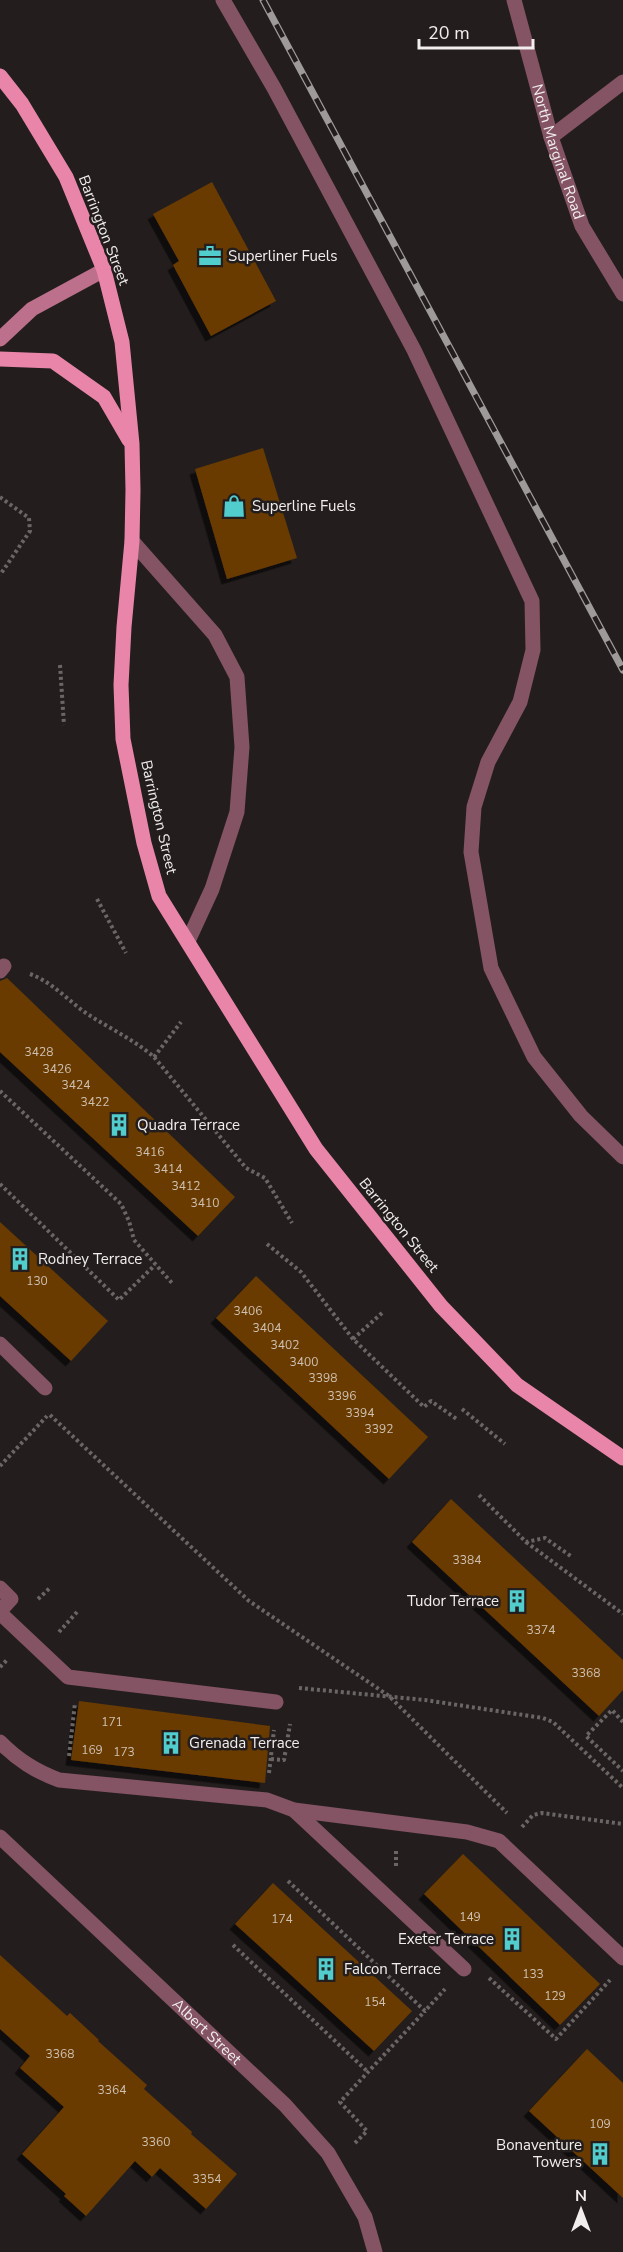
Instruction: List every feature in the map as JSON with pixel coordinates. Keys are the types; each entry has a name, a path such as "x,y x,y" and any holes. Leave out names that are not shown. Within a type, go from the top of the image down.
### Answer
{"main road":[{"name":"Barrington Street","path":"0,76 22,104 66,177 104,270 122,342 132,444 132,540 123,627 121,685 123,739 144,843 159,896 316,1149 441,1306 517,1385 623,1458"},
{"path":"0,359 53,361 104,397 132,444"}],"street":[{"path":"223,0 280,98 414,350 532,602 533,650 520,702 488,762 474,807 471,852 491,968 534,1057 580,1116 623,1156"},
{"name":"North Marginal Road","path":"514,0 551,137 582,226 623,294"},
{"path":"551,137 623,82"},
{"path":"0,339 32,309 104,270"},
{"path":"132,540 215,635 237,677 242,747 237,812 212,889 188,941"},
{"path":"0,1344 45,1388"},
{"path":"0,1588 11,1599 0,1612 68,1677 276,1702"},
{"path":"0,1742 18,1759 38,1772 59,1780 267,1800 294,1810 467,1832 499,1841 623,1958"},
{"path":"294,1810 464,1969"},
{"name":"Albert Street","path":"0,1837 285,2104 328,2153 365,2217 375,2252"}],"path":[{"path":"0,497 29,518 30,531 0,575"},
{"path":"60,665 64,725"},
{"path":"97,898 126,953"},
{"path":"41,978 84,1011 139,1044 154,1057 246,1168 265,1178 292,1224"},
{"path":"154,1057 181,1022"},
{"path":"0,1091 121,1204 134,1240 171,1282"},
{"path":"0,1184 119,1300 155,1265"},
{"path":"267,1244 301,1272 353,1339 424,1407 431,1401 458,1420"},
{"path":"353,1339 383,1312"},
{"path":"462,1409 505,1444"},
{"path":"49,1413 249,1600 389,1696 527,1833"},
{"path":"0,1466 43,1420"},
{"path":"479,1495 526,1542 623,1614"},
{"path":"526,1542 545,1538 572,1557"},
{"path":"66,1639 58,1632 77,1612"},
{"path":"0,1667 6,1660"},
{"path":"295,1688 389,1696 543,1718 553,1722 623,1788"},
{"path":"72,1724 75,1699"},
{"path":"623,1722 612,1710 585,1736 623,1771"},
{"path":"273,1732 271,1761 284,1761 287,1750"},
{"path":"522,1828 533,1815 542,1813 623,1824"},
{"path":"233,1945 368,2072"},
{"path":"556,2038 604,1987"},
{"path":"355,2143 367,2131 340,2102 425,2011"}],"building":[{"path":"212,182 276,301 211,336 173,265 179,261 153,214"},
{"path":"263,448 297,558 227,579 195,469"},
{"name":"Quadra Terrace","path":"7,978 235,1197 198,1236 0,1052 0,981"},
{"name":"Rodney Terrace","path":"0,1222 108,1321 71,1361 0,1296"},
{"path":"256,1276 428,1437 389,1479 216,1318"},
{"name":"Tudor Terrace","path":"451,1499 623,1660 623,1690 599,1716 412,1542"},
{"name":"Grenada Terrace","path":"79,1701 270,1726 265,1783 71,1760"},
{"name":"Exeter Terrace","path":"463,1854 600,1984 560,2025 424,1894"},
{"name":"Falcon Terrace","path":"273,1883 412,2011 374,2051 235,1924"},
{"path":"0,1955 67,2016 70,2013 147,2085 144,2089 237,2174 206,2209 160,2168 152,2177 135,2161 86,2216 64,2196 66,2194 22,2154 64,2107 20,2068 30,2056 0,2029"},
{"name":"Bonaventure Towers","path":"587,2049 623,2083 623,2198 529,2111"}],"railway":[{"path":"263,0 623,670"}],"place":[{"name":"Superliner Fuels","path":"210,256"},
{"name":"Superline Fuels","path":"234,506"},
{"name":"Quadra Terrace","path":"119,1125"},
{"name":"Rodney Terrace","path":"20,1259"},
{"name":"Tudor Terrace","path":"517,1601"},
{"name":"Grenada Terrace","path":"171,1743"},
{"name":"Exeter Terrace","path":"512,1939"},
{"name":"Falcon Terrace","path":"326,1969"},
{"name":"Bonaventure Towers","path":"600,2154"}]}
